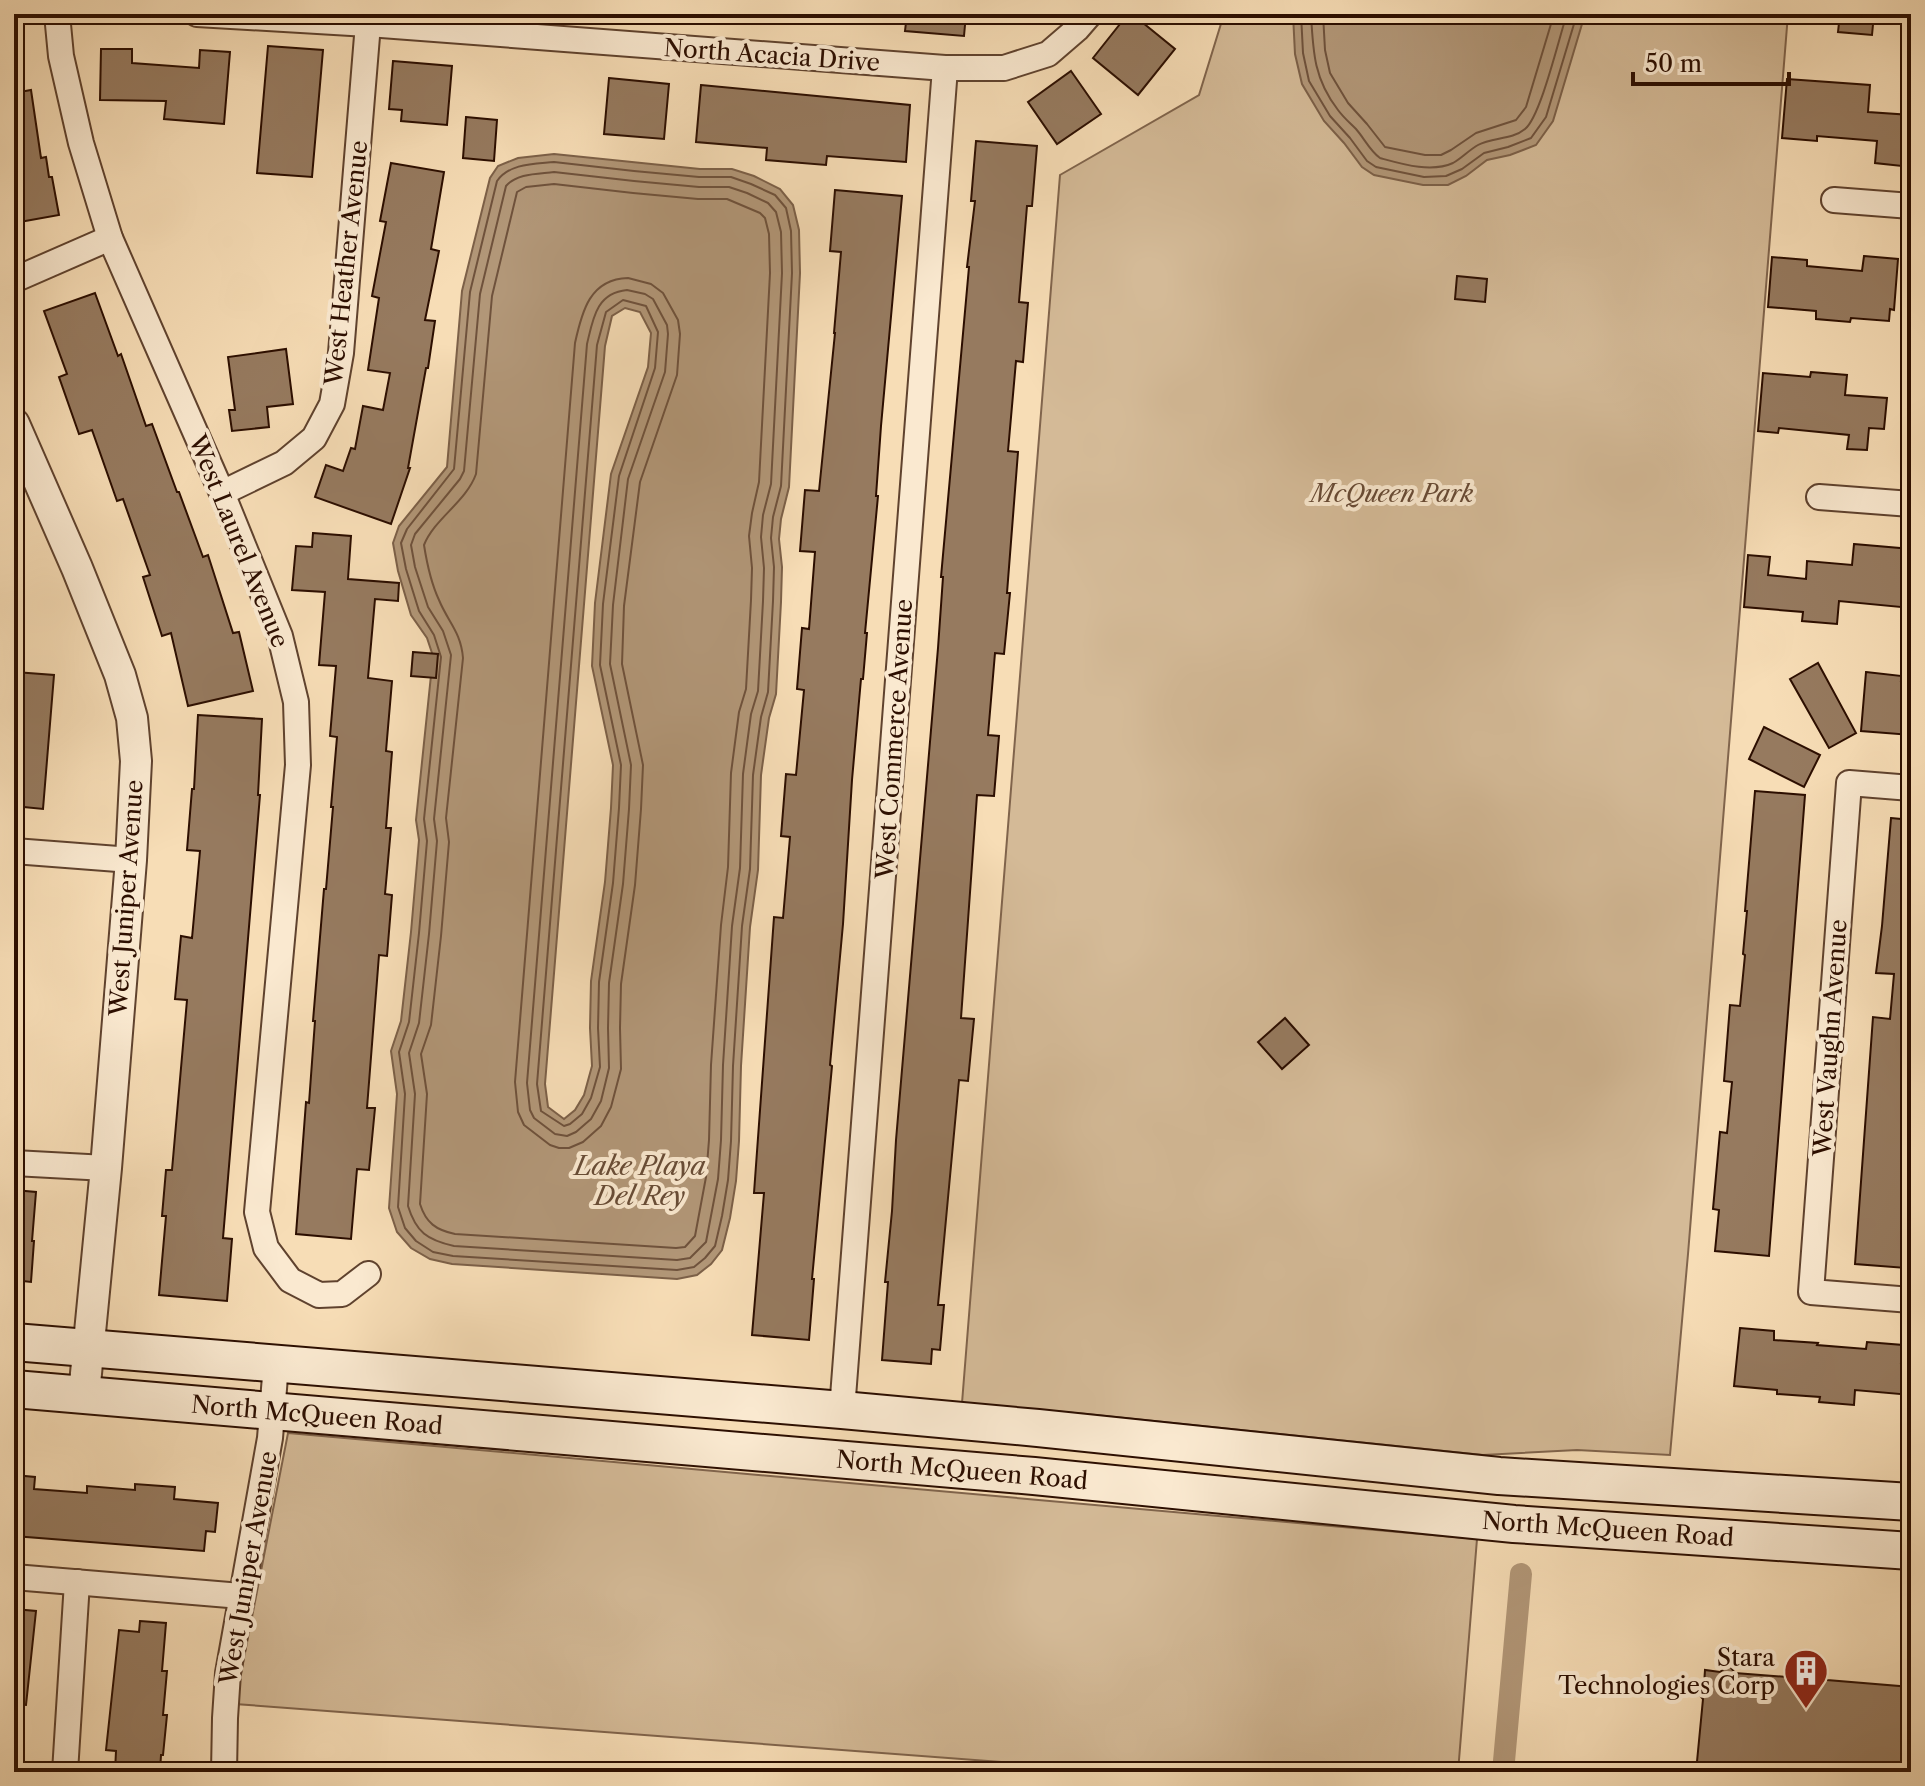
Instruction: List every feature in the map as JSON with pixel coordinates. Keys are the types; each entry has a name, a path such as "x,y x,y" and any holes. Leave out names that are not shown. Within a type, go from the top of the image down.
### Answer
{"main road":[{"name":"North McQueen Road","path":"14,1342 842,1410 1518,1477 1911,1502"},
{"name":"North McQueen Road","path":"14,1389 1034,1476 1514,1524 1911,1551"},
{"path":"1034,1476 1038,1428"},
{"path":"1514,1524 1518,1477"}],"street":[{"name":"West Laurel Avenue","path":"57,14 61,56 81,143 110,238 222,493 280,636 296,702 298,765 257,1212 266,1248 290,1280 319,1295 342,1294 368,1274"},
{"name":"North Acacia Drive","path":"197,14 945,68 1004,68 1048,54 1090,14"},
{"name":"West Heather Avenue","path":"222,493 284,463 314,438 332,404 341,353 368,24"},
{"name":"West Commerce Avenue","path":"842,1410 945,68"},
{"path":"1834,200 1911,206"},
{"path":"14,280 110,238"},
{"name":"West Juniper Avenue","path":"14,424 120,675 132,718 136,761 106,1168 84,1394"},
{"path":"1819,497 1911,504"},
{"name":"West Vaughn Avenue","path":"1911,788 1849,783 1811,1292 1911,1300"},
{"path":"14,851 131,860"},
{"path":"14,1163 106,1168"},
{"name":"West Juniper Avenue","path":"224,1772 228,1673 270,1438 276,1364"},
{"path":"14,1577 241,1596"},
{"path":"65,1772 77,1582"}],"green space":[{"name":"McQueen Park","path":"1224,14 1788,14 1670,1455 1577,1450 1483,1455 962,1403 1060,175 1199,95"},
{"path":"288,1433 1477,1539 1458,1772 1132,1772 235,1704"}],"water":[{"path":"1293,14 1585,14 1553,121 1536,145 1487,160 1448,185 1423,185 1374,175 1362,167 1324,121 1302,84 1295,54"},
{"name":"Lake Playa Del Rey","path":"554,154 700,169 732,169 780,189 793,205 799,230 800,273 789,487 779,539 782,567 776,694 769,718 761,775 758,870 750,927 736,1181 722,1250 697,1275 677,1279 452,1264 430,1259 411,1248 397,1232 389,1208 397,1094 391,1051 401,1021 411,932 419,840 416,820 433,656 427,638 411,615 393,543 399,526 447,467 462,291 490,178 498,166 518,158","holes":["625,308 640,312 651,333 648,367 611,474 595,603 592,666 613,765 605,882 591,981 592,1066 584,1095 575,1110 564,1119 548,1107 545,1084 605,346 612,316"]}],"building":[{"path":"907,14 966,14 964,36 905,31"},
{"path":"1128,14 1175,49 1138,95 1093,58"},
{"path":"1840,14 1874,14 1872,35 1838,32"},
{"path":"268,46 323,50 312,177 257,173"},
{"path":"101,49 132,49 132,63 199,68 200,50 230,52 224,124 164,119 166,101 100,100"},
{"path":"393,61 452,66 447,125 401,121 402,110 389,109"},
{"path":"1071,71 1101,114 1057,144 1028,102"},
{"path":"609,78 669,84 664,139 604,134"},
{"path":"1787,79 1870,85 1868,112 1911,115 1911,167 1875,163 1877,141 1817,136 1817,141 1782,138"},
{"path":"701,85 910,105 906,162 827,156 826,165 766,160 767,148 696,142"},
{"path":"31,90 41,158 46,157 59,215 14,223 14,93"},
{"path":"466,117 497,120 494,161 463,158"},
{"path":"976,141 1037,146 1032,206 1027,206 1019,302 1028,303 1023,362 1016,361 1008,451 1018,452 1007,593 1010,593 1004,654 995,653 988,735 999,736 994,796 977,795 961,1018 974,1019 968,1081 959,1080 938,1305 944,1305 940,1350 932,1349 931,1364 882,1360 888,1282 885,1282 938,648 941,577 975,201 971,201"},
{"path":"391,163 444,172 431,249 439,251 425,320 435,321 428,368 410,468 391,524 315,497 326,465 343,471 351,448 355,449 363,406 383,410 390,373 368,370 379,298 372,296 386,222 380,221"},
{"path":"835,190 902,196 881,426 867,633 852,780 809,1340 752,1335 764,1193 754,1193 774,917 783,918 790,837 781,836 786,774 796,775 804,690 797,689 802,628 809,629 815,552 800,551 805,490 819,491 835,333 841,252 830,251"},
{"path":"1864,256 1898,259 1894,310 1890,309 1889,321 1816,319 1816,311 1768,307 1772,257 1807,260 1807,266 1862,271"},
{"path":"1457,276 1487,279 1485,302 1455,299"},
{"path":"95,293 118,356 121,354 146,426 152,424 203,557 208,555 233,633 239,632 253,691 188,706 171,633 162,636 143,577 150,575 123,499 117,501 92,430 79,434 59,377 67,374 44,311"},
{"path":"286,349 293,404 267,407 269,427 232,431 229,410 235,410 228,357"},
{"path":"1811,372 1847,375 1845,395 1887,398 1884,429 1869,428 1867,450 1847,449 1849,435 1779,428 1778,433 1758,431 1763,373 1810,377"},
{"path":"313,533 351,536 348,579 399,583 398,601 375,599 368,678 392,681 386,751 392,752 386,828 391,828 385,894 392,895 387,956 379,955 367,1108 375,1108 369,1170 357,1169 351,1239 296,1234 337,737 330,736 336,666 319,665 325,592 292,590 296,546 312,547"},
{"path":"1854,544 1911,549 1911,608 1839,601 1837,624 1802,621 1803,612 1744,607 1748,555 1770,557 1768,575 1806,579 1807,561 1852,565"},
{"path":"413,652 438,654 436,678 411,676"},
{"path":"1818,663 1856,733 1829,748 1790,679"},
{"path":"15,672 54,675 43,809 14,806"},
{"path":"1866,672 1902,676 1901,681 1911,682 1911,735 1861,731"},
{"path":"198,715 262,719 260,795 223,1238 232,1239 227,1301 159,1295 166,1216 162,1216 166,1170 172,1170 187,1000 175,999 181,936 192,938 200,851 187,850"},
{"path":"1764,727 1820,755 1804,787 1749,759"},
{"path":"1755,791 1805,795 1769,1256 1715,1251 1719,1210 1713,1209 1720,1132 1727,1133 1732,1082 1724,1081 1730,1005 1740,1006"},
{"path":"1891,818 1911,820 1911,1225 1906,1268 1855,1264 1873,1017 1890,1019 1894,974 1876,973"},
{"path":"1285,1018 1309,1045 1282,1069 1258,1042"},
{"path":"14,1190 36,1192 31,1282 14,1280"},
{"path":"1740,1328 1774,1331 1774,1340 1817,1345 1866,1349 1867,1342 1903,1345 1901,1363 1911,1364 1911,1395 1855,1390 1854,1405 1819,1402 1820,1397 1777,1394 1777,1390 1734,1386"},
{"path":"14,1475 35,1477 34,1489 87,1493 87,1486 135,1490 135,1484 175,1487 174,1499 218,1503 215,1532 206,1531 204,1551 14,1536"},
{"path":"14,1609 36,1611 26,1705 14,1704"},
{"path":"140,1621 166,1623 162,1671 167,1671 163,1715 167,1715 163,1755 160,1772 115,1772 116,1751 106,1750 119,1630 139,1632"},
{"name":"Stara Technologies Corp","path":"1729,1665 1735,1673 1812,1679 1820,1672 1827,1680 1911,1687 1911,1772 1696,1772 1703,1699 1696,1691 1704,1685 1705,1670 1720,1672"}],"waterway":[{"path":"1503,1772 1521,1574"}],"place":[{"name":"Stara Technologies Corp","path":"1806,1710"}]}
